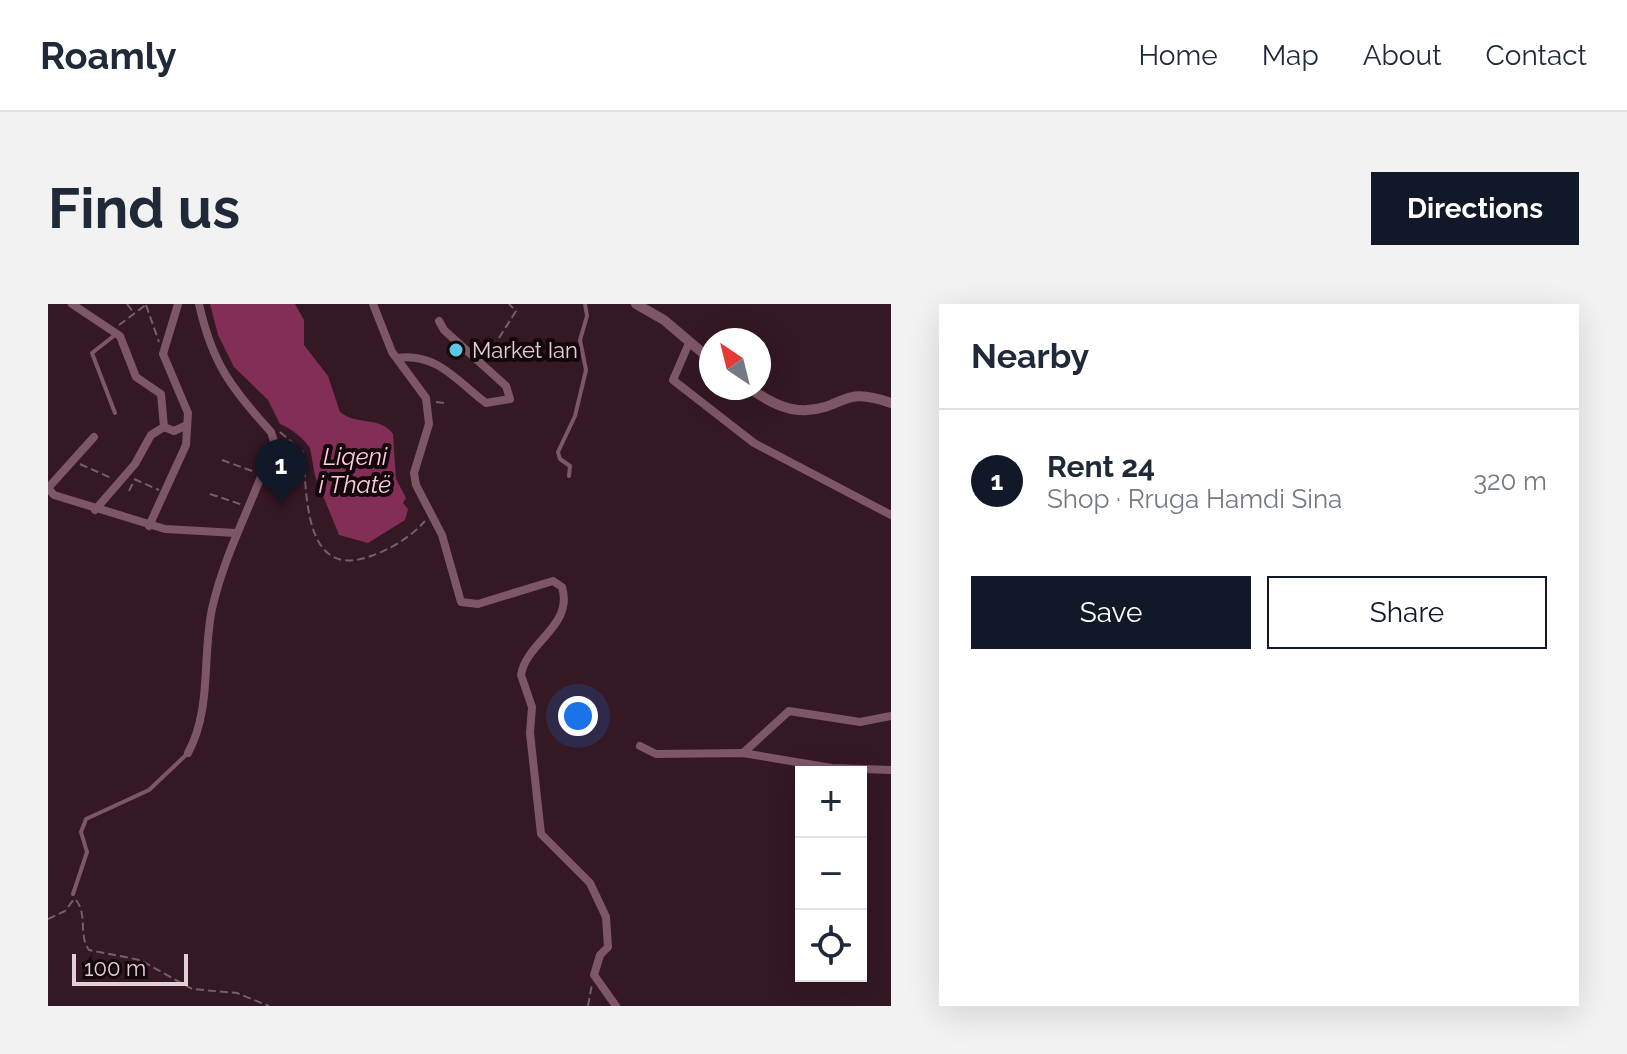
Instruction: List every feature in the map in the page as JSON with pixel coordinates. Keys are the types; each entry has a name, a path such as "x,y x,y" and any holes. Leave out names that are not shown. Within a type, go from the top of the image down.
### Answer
{"street":[{"path":"149,526 186,445 188,413 163,354 178,304"},
{"path":"188,753 202,716 213,608 236,533 274,441 229,385 206,336 199,304"},
{"path":"373,304 397,358 421,388 427,402 429,424 414,473 416,485 442,535 461,602 478,604 553,581 559,583 564,593 559,618 529,655 521,675 532,707 530,733 541,834 590,883 610,930 608,947 600,955 594,975 616,1006"},
{"path":"636,304 664,320 699,351"},
{"path":"75,305 117,333 125,342 136,377 161,394 164,427"},
{"path":"397,358 414,356 433,362 486,403 510,399 506,386 444,330 439,321"},
{"path":"689,343 673,380 754,443 891,515"},
{"path":"767,400 807,410 853,395 891,403"},
{"path":"164,427 174,431 187,425"},
{"path":"95,510 135,464 151,435 164,427"},
{"path":"94,437 48,488 54,495 172,531 236,533"},
{"path":"743,753 789,711 860,722 891,716"},
{"path":"640,746 656,754 743,753 832,768 891,770"}],"lane":[{"path":"569,476 570,466 560,459 558,452 575,416 586,370 580,340 587,316 585,304"},
{"path":"115,413 92,353 117,333"},
{"path":"74,896 87,852 81,832 86,819 149,790 188,753"}],"path":[{"path":"127,304 134,314"},
{"path":"122,323 146,304 163,354"},
{"path":"499,338 516,311 509,304"},
{"path":"434,401 445,403"},
{"path":"264,425 292,439 303,452 308,517 322,547 333,556 346,562 385,551 425,522 425,515"},
{"path":"222,460 260,474"},
{"path":"72,461 120,482"},
{"path":"134,479 158,490"},
{"path":"210,494 238,504"},
{"path":"48,919 65,911 74,896 84,913 85,943 89,950 140,960 192,989 237,993 269,1006"},
{"path":"588,1006 594,975"}],"water":[{"name":"Liqeni i Thatë","path":"210,304 295,304 304,320 304,345 328,376 340,412 354,419 382,425 393,434 396,479 406,498 403,503 408,509 405,520 368,543 339,535 315,476 310,448 280,424 268,400 234,367 218,335"}],"place":[{"name":"Market Ian","path":"456,350"},
{"name":"Rent 24","path":"281,505"}]}
